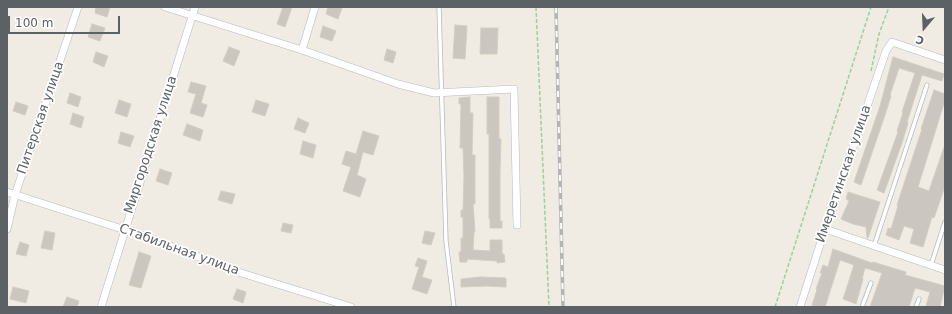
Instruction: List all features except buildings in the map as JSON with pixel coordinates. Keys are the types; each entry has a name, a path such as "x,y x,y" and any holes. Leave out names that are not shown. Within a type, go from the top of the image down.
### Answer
{"street":[{"name":"Питерская улица","path":"7,229 15,195 78,7"},
{"path":"166,7 302,50 398,84 434,93 514,89 517,225"},
{"name":"Миргородская улица","path":"101,307 124,229 195,7"},
{"path":"302,50 315,7"},
{"name":"Имеретинская улица","path":"800,307 886,51 892,42 945,60"},
{"name":"Стабильная улица","path":"7,192 124,229 238,272 351,307"},
{"path":"825,229 945,270"}],"lane":[{"path":"439,7 446,241 454,307"},
{"path":"874,246 927,85"},
{"path":"931,266 945,222"},
{"path":"862,307 871,282"},
{"path":"916,307 919,300"}],"path":[{"path":"536,7 549,307"},
{"path":"775,307 871,7"}],"railway":[{"path":"556,7 563,307"}]}
